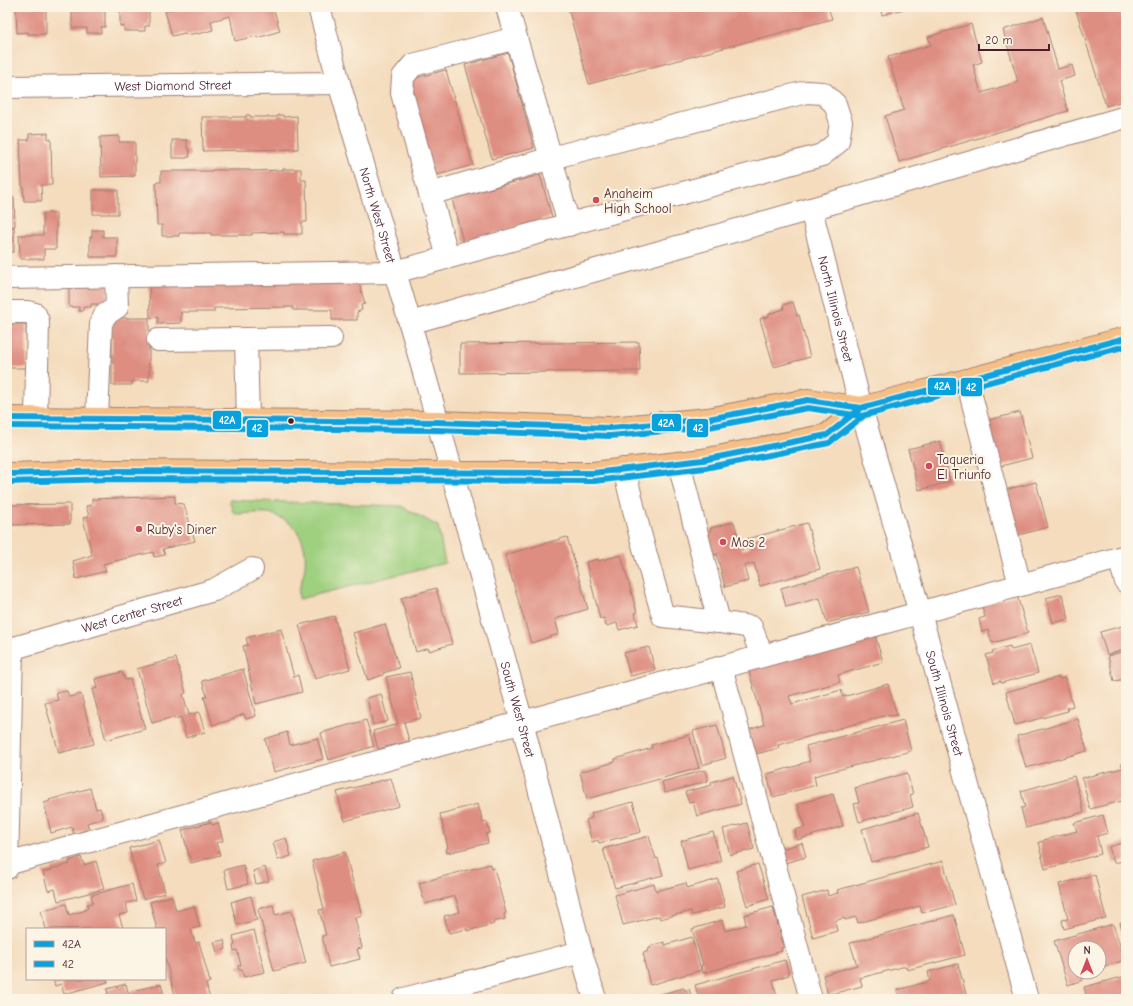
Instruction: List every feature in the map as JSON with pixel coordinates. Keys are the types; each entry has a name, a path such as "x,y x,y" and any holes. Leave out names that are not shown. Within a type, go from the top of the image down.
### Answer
{"main road":[{"path":"7,418 437,422 610,428 708,419 808,400 861,408 1126,338"},
{"path":"7,474 110,472 593,473 703,460 827,436 861,408"}],"street":[{"name":"North West Street","path":"319,7 339,83 410,323 437,422"},
{"path":"507,7 569,224"},
{"path":"448,257 402,92 403,77 413,65 516,38"},
{"name":"West Diamond Street","path":"7,87 339,83"},
{"path":"7,278 395,272 822,155 838,142 841,122 835,104 823,92 806,92 551,158 430,194"},
{"path":"410,323 811,209 1126,117"},
{"name":"North Illinois Street","path":"811,209 861,408"},
{"path":"98,418 101,324 105,316 117,307 116,276"},
{"path":"7,312 27,312 34,314 38,321 36,418"},
{"path":"158,340 331,338"},
{"path":"246,339 248,420"},
{"path":"967,380 1020,585"},
{"name":"South Illinois Street","path":"861,408 920,613 1027,999"},
{"name":"South West Street","path":"437,422 522,722 581,952 595,999"},
{"path":"679,463 719,622"},
{"path":"624,469 663,616 751,627 762,656"},
{"path":"7,864 1123,557 1126,582"},
{"name":"West Center Street","path":"9,649 214,590 252,569"},
{"path":"7,868 9,649"},
{"path":"721,667 810,999"},
{"path":"404,999 581,952"}],"green space":[{"path":"229,500 401,506 438,526 445,563 299,599 299,591 304,570 305,551 301,537 297,531 287,521 269,513 234,514"}],"building":[{"path":"7,7 9,7 9,38 7,38"},
{"path":"16,7 46,7 46,34 28,34 28,32 17,33"},
{"path":"72,7 105,7 105,27 101,27 101,33 87,33 87,28 72,28"},
{"path":"120,7 149,7 149,26 145,26 145,31 124,31 124,26 120,26"},
{"path":"180,7 271,7 272,11 274,10 280,31 257,38 257,36 235,41 230,16 211,21 213,30 198,34 186,35 185,33 172,36 165,11"},
{"path":"828,7 832,19 589,84 568,8"},
{"path":"880,7 911,7 882,15"},
{"path":"1075,7 1126,7 1126,100 1106,106"},
{"path":"1043,17 1058,69 1072,65 1075,76 1059,81 1068,111 899,162 885,116 904,110 888,57 931,45 928,37 971,24 982,62 973,65 981,93 1018,82 1003,30"},
{"path":"508,53 534,148 492,159 465,65"},
{"path":"446,70 473,165 430,177 404,81"},
{"path":"246,115 250,115 250,117 278,117 278,115 283,115 283,117 297,116 298,149 203,151 202,117 246,117"},
{"path":"48,133 48,139 51,139 52,185 41,185 42,201 24,201 20,140 29,140 29,134"},
{"path":"119,136 119,142 135,142 135,176 101,177 100,137"},
{"path":"172,140 187,140 187,149 189,149 190,157 172,158"},
{"path":"301,169 301,180 306,180 307,222 302,222 302,234 284,234 284,232 252,233 252,235 179,233 179,236 162,236 162,225 157,225 156,182 161,182 161,171 251,171"},
{"path":"540,175 552,217 463,242 452,199"},
{"path":"93,190 118,190 118,214 93,214"},
{"path":"7,197 14,197 15,226 7,226"},
{"path":"43,213 56,213 56,249 44,249 44,259 20,259 19,235 43,235"},
{"path":"7,227 14,227 14,252 7,252"},
{"path":"92,230 103,230 103,237 117,237 117,257 90,257 90,237 92,237"},
{"path":"149,276 359,283 365,304 361,305 362,310 357,312 357,320 332,320 332,310 293,310 293,307 214,308 214,312 181,312 181,323 158,324 158,317 150,318"},
{"path":"69,278 108,278 108,304 91,304 91,307 83,307 83,311 79,311 79,307 69,307"},
{"path":"793,302 797,316 799,315 810,357 774,367 760,319 784,309 783,305"},
{"path":"112,318 149,318 149,381 132,381 132,385 112,385"},
{"path":"7,324 26,324 27,368 7,368"},
{"path":"639,342 640,371 460,373 460,344"},
{"path":"1020,412 1032,458 997,467 985,421"},
{"name":"Taqueria El Triunfo","path":"940,441 950,482 919,490 908,449"},
{"path":"1036,482 1048,527 1019,535 1017,530 1011,531 1005,490"},
{"name":"Ruby's Diner","path":"175,496 175,503 184,504 195,541 163,549 165,555 154,557 153,552 103,564 106,571 76,579 73,561 92,555 83,518 89,516 86,506 92,505 92,499"},
{"path":"70,504 70,524 7,525 7,505"},
{"path":"734,522 742,550 749,548 747,539 807,523 820,569 760,586 754,563 744,566 748,581 725,587 717,554 713,555 709,535 711,528"},
{"path":"567,537 588,609 555,619 559,634 531,643 505,555"},
{"path":"621,555 637,613 635,613 638,625 619,630 617,623 606,626 604,618 600,619 586,562 598,559 598,561"},
{"path":"856,567 869,612 827,623 820,598 786,607 781,588"},
{"path":"436,588 452,644 429,651 428,648 416,652 401,598"},
{"path":"1062,594 1069,619 1053,623 1046,598"},
{"path":"1017,595 1028,633 992,643 988,630 982,632 979,619 985,617 981,604"},
{"path":"334,616 350,669 315,679 299,625"},
{"path":"385,624 399,668 368,680 353,633"},
{"path":"1126,625 1126,649 1107,655 1100,632"},
{"path":"281,629 294,677 298,675 302,692 256,704 243,646 248,645 246,638"},
{"path":"874,632 883,662 838,675 840,682 789,696 792,704 841,690 843,697 888,684 897,715 888,715 778,745 779,748 752,755 745,731 764,725 748,668"},
{"path":"1030,645 1038,673 1001,683 1001,681 994,683 986,655 993,653 992,651 1010,646 1011,650"},
{"path":"649,647 655,670 630,676 624,653"},
{"path":"1126,651 1126,679 1114,681 1108,656"},
{"path":"176,658 186,693 183,694 189,715 199,712 205,732 186,738 181,717 174,719 174,717 152,723 137,669"},
{"path":"243,669 256,716 246,719 244,714 234,719 213,725 204,697 207,696 202,681"},
{"path":"122,672 125,680 130,679 145,729 106,740 92,690 97,688 95,679"},
{"path":"410,672 421,718 404,722 409,741 378,749 373,731 398,724 386,677"},
{"path":"1059,677 1060,679 1065,678 1073,706 1067,708 1068,711 1015,725 1006,692"},
{"path":"67,691 69,697 81,694 94,744 59,753 45,703 58,700 56,693"},
{"path":"381,694 388,721 373,725 367,698"},
{"path":"1126,704 1126,718 1122,705"},
{"path":"1078,719 1087,751 1026,768 1017,736"},
{"path":"366,720 374,746 329,760 321,733"},
{"path":"903,720 911,751 814,776 816,785 773,797 767,774 810,761 806,746"},
{"path":"717,725 726,758 702,765 693,731"},
{"path":"287,732 290,745 317,738 323,759 274,772 265,739"},
{"path":"689,735 699,768 587,799 580,772 615,762 615,759 652,748 651,745"},
{"path":"1126,761 1126,800 1090,809 1082,778 1123,768 1121,763"},
{"path":"705,770 708,781 665,793 662,782"},
{"path":"907,773 913,794 910,795 913,807 859,822 854,804 859,803 855,788"},
{"path":"733,776 741,804 697,816 693,802 689,803 685,792 712,785 711,782"},
{"path":"1074,776 1084,812 1026,828 1021,808 1025,807 1021,791"},
{"path":"391,778 399,806 345,821 337,792"},
{"path":"90,788 96,809 100,808 103,818 87,823 89,829 74,834 72,827 51,833 44,803 50,801 49,800"},
{"path":"833,794 843,826 797,840 795,830 805,827 798,804"},
{"path":"633,802 641,832 599,843 598,840 592,842 586,820 592,818 591,813"},
{"path":"478,804 483,823 487,822 490,833 486,834 488,843 447,853 446,848 448,848 440,814"},
{"path":"918,813 928,847 871,862 862,829"},
{"path":"1103,815 1108,833 1097,836 1101,854 1045,869 1039,842 1077,831 1074,823"},
{"path":"211,822 212,825 218,823 223,841 216,843 220,855 191,863 182,830"},
{"path":"747,823 754,849 730,855 723,829"},
{"path":"713,832 721,861 688,870 681,841"},
{"path":"649,836 663,875 615,888 603,849"},
{"path":"286,838 291,856 278,860 273,842"},
{"path":"159,840 166,863 158,865 165,893 143,899 129,848"},
{"path":"1125,842 1126,860 1114,863 1109,847"},
{"path":"802,843 806,857 785,863 781,849"},
{"path":"345,852 362,916 355,918 362,948 357,949 360,959 329,967 322,936 326,935 319,910 324,909 312,861"},
{"path":"81,857 84,865 96,861 104,889 58,901 55,889 48,891 43,872 70,864 69,861"},
{"path":"943,861 955,905 922,913 920,906 858,923 856,917 845,920 844,918 835,921 837,931 813,938 802,897 827,890 828,896 838,893 837,890"},
{"path":"490,864 491,869 494,868 506,913 504,914 505,919 493,922 494,924 467,931 467,929 449,933 444,916 460,912 455,896 425,904 419,883"},
{"path":"758,864 769,899 747,906 736,871"},
{"path":"243,865 248,884 228,889 224,870"},
{"path":"265,867 269,881 256,884 253,871"},
{"path":"1095,875 1106,918 1064,929 1062,920 1068,919 1059,884"},
{"path":"718,879 725,907 692,915 691,911 660,919 659,916 623,925 615,895 654,884 656,891 686,883 687,888"},
{"path":"132,884 136,901 126,903 128,913 119,915 123,928 46,928 41,911 66,904 69,915 83,911 88,908 87,904 93,903 91,895"},
{"path":"172,896 176,911 194,906 200,927 191,929 195,943 199,942 210,982 206,984 210,999 176,999 166,961 166,928 157,928 150,902"},
{"path":"251,896 257,920 237,925 231,902"},
{"path":"273,905 275,915 292,911 306,963 274,971 258,909"},
{"path":"773,907 784,947 781,948 782,951 703,973 701,965 703,965 692,929 722,920 725,931 746,925 744,915"},
{"path":"954,915 965,955 907,970 906,966 860,978 862,986 828,995 823,975 857,965 850,943"},
{"path":"1126,921 1126,943 1120,923"},
{"path":"1113,924 1125,960 1107,966 1107,940 1067,940 1067,980 1083,980 1068,985 1054,941"},
{"path":"254,930 265,972 244,977 242,970 239,970 238,966 241,965 237,950 234,951 233,946 235,945 233,936"},
{"path":"692,937 701,970 650,985 643,953 649,951 648,949 651,948 650,946 664,942 665,945"},
{"path":"224,940 226,949 217,952 214,942"},
{"path":"785,960 789,975 773,980 777,997 772,999 699,999 695,985"},
{"path":"958,964 966,994 958,996 959,999 899,999 897,990 930,981 928,972"},
{"path":"1126,976 1126,999 1087,999 1084,987"},
{"path":"53,980 107,980 108,982 64,994 61,984 55,986"},
{"path":"126,984 128,992 161,984 165,999 94,999 108,995 107,989"},
{"path":"684,988 685,991 689,989 692,998 650,999 650,997"}],"transit line":[{"name":"42A","path":"7,474 110,471 593,473 703,460 827,435 861,408 1126,338"},
{"name":"42","path":"7,482 110,479 594,481 705,468 829,443 865,415 1126,346"},
{"name":"42A","path":"7,418 437,422 610,428 708,419 808,400 861,408 883,402"},
{"name":"42","path":"7,426 437,430 610,436 709,427 808,408 861,416 885,410"}],"place":[{"name":"Anaheim High School","path":"596,200"},
{"name":"Taqueria El Triunfo","path":"929,466"},
{"name":"Ruby's Diner","path":"139,529"},
{"name":"Mos 2","path":"723,542"}]}
